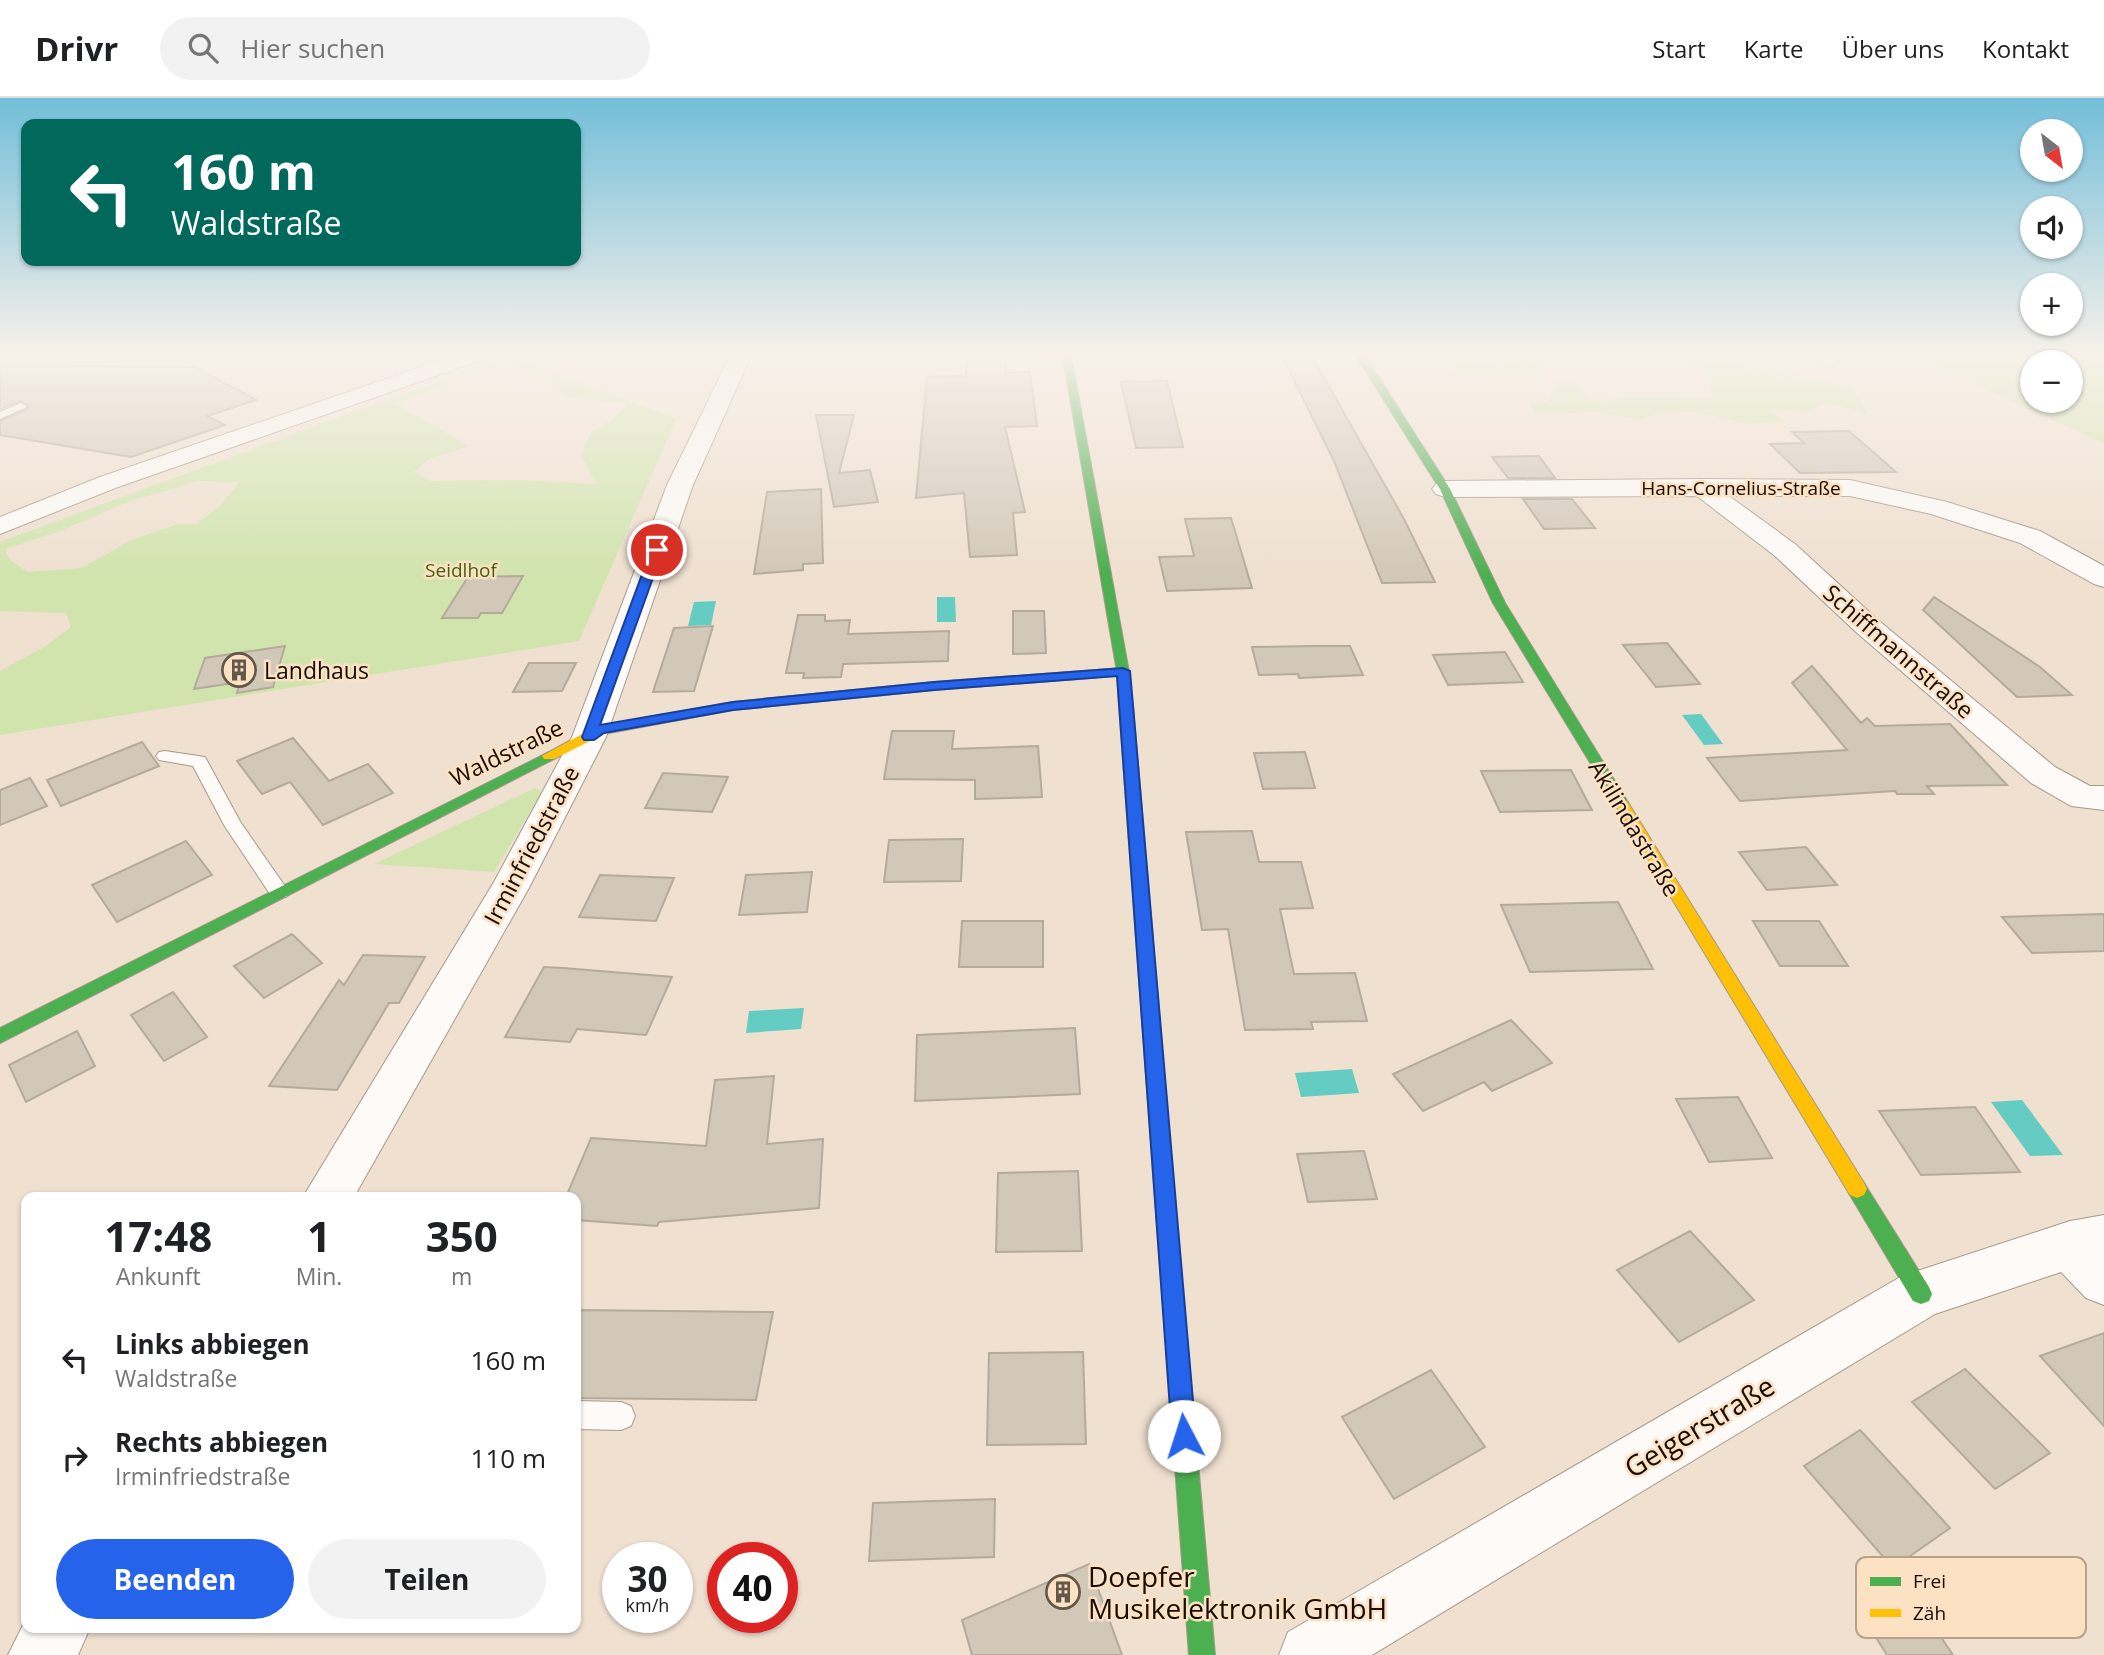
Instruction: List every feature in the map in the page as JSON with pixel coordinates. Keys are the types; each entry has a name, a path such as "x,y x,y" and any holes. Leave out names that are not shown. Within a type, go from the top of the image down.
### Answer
{"street":[{"path":"0,526 121,478 264,429"},
{"name":"Irminfriedstraße","path":"331,1192 511,887 589,737 680,485 707,429"},
{"path":"1080,429 1123,671 1202,1655"},
{"name":"Akilindastraße","path":"1406,429 1445,489 1499,603 1921,1294"},
{"name":"Schiffmannstraße","path":"1702,487 1785,550 1867,626 2043,775 2084,799 2104,798"},
{"name":"Hans-Cornelius-Straße","path":"1445,489 1850,488 1938,508 2030,537 2104,578"},
{"name":"Waldstraße","path":"0,1036 600,730 733,706 1123,671"},
{"name":"Geigerstraße","path":"1311,1655 1921,1294 2093,1254"},
{"path":"40,1655 55,1633"}],"lane":[{"path":"165,756 199,761 233,825 279,892"},
{"path":"581,1415 621,1416"}],"green space":[{"name":"Seidlhof","path":"308,429 438,429 469,446 429,459 414,472 431,481 517,480 597,484 581,456 590,433 597,429 672,429 579,641 0,735 0,671 46,646 71,627 66,613 0,611 0,542","holes":["200,481 239,482 220,506 196,524 177,524 132,540 81,568 28,572 10,560 5,549 63,530 130,501"]},
{"path":"2073,429 2104,429 2104,443"},
{"path":"535,788 542,792 494,872 374,864"}],"water":[{"path":"937,597 955,597 956,622 937,622"},
{"path":"716,601 711,625 688,626 694,602"},
{"path":"1701,714 1723,744 1704,745 1682,715"},
{"path":"804,1008 801,1029 746,1033 749,1011"},
{"path":"1352,1069 1359,1093 1301,1097 1295,1073"},
{"path":"2022,1100 2063,1155 2030,1156 1991,1102"}],"building":[{"path":"0,429 214,429 131,457 0,435"},
{"path":"819,429 850,429 839,473 870,470 878,502 834,507"},
{"path":"922,429 1005,429 1025,512 1013,513 1017,555 970,557 964,493 916,498"},
{"path":"1132,429 1179,429 1183,447 1136,448"},
{"path":"1318,429 1353,429 1404,519 1435,582 1382,583 1334,461"},
{"path":"1849,431 1896,472 1800,473 1770,444 1804,443 1792,432"},
{"path":"1539,456 1555,478 1508,478 1492,457"},
{"path":"821,489 823,563 803,564 803,570 754,574 767,492"},
{"path":"1523,499 1572,499 1595,528 1544,529"},
{"path":"1231,518 1252,588 1167,591 1159,557 1194,556 1185,519"},
{"path":"523,576 502,613 481,613 478,618 442,618 468,577"},
{"path":"1934,597 2040,667 2072,695 2017,697 1923,610"},
{"path":"1013,611 1044,611 1046,653 1013,654"},
{"path":"798,615 825,615 825,621 850,620 848,634 949,631 948,661 843,664 841,677 803,678 804,673 786,673"},
{"path":"713,626 694,691 653,692 674,628"},
{"path":"1667,643 1700,684 1656,687 1623,645"},
{"name":"Landhaus","path":"285,646 273,687 237,693 240,682 194,689 205,658"},
{"path":"1350,646 1363,675 1299,678 1298,674 1259,675 1252,647"},
{"path":"1505,652 1523,682 1448,685 1433,655"},
{"path":"529,663 576,663 562,691 513,692"},
{"path":"1812,666 1861,723 1867,718 1875,726 1950,724 2007,785 1927,786 1934,794 1897,794 1895,791 1740,801 1707,758 1847,750 1792,683"},
{"path":"892,731 954,731 952,749 1038,746 1042,797 975,799 975,780 884,779"},
{"path":"293,738 329,781 368,764 393,793 323,825 290,782 262,794 237,761"},
{"path":"142,742 159,766 61,806 47,780"},
{"path":"1305,752 1315,788 1263,789 1254,753"},
{"path":"1571,770 1592,810 1500,812 1481,771"},
{"path":"663,773 728,777 712,812 645,808"},
{"path":"30,778 47,806 0,825 0,790"},
{"path":"1252,831 1259,862 1301,862 1313,908 1280,909 1294,974 1355,973 1367,1021 1311,1022 1313,1029 1245,1030 1228,929 1202,930 1186,832"},
{"path":"963,839 961,881 884,882 889,840"},
{"path":"186,841 212,875 117,922 92,885"},
{"path":"1806,847 1837,885 1767,890 1739,852"},
{"path":"812,872 807,912 739,915 746,875"},
{"path":"600,875 674,878 656,921 579,917"},
{"path":"1618,902 1653,969 1530,972 1501,905"},
{"path":"2104,914 2104,951 2032,953 2002,917"},
{"path":"962,921 1043,921 1043,967 959,967"},
{"path":"1753,921 1819,921 1848,966 1780,966"},
{"path":"292,934 322,963 264,998 234,966"},
{"path":"363,955 425,957 399,1003 389,1003 337,1090 269,1086 339,980 344,985"},
{"path":"544,967 672,977 646,1035 577,1029 570,1042 505,1037"},
{"path":"173,992 207,1037 164,1061 131,1015"},
{"path":"1511,1020 1552,1063 1492,1091 1484,1082 1423,1111 1393,1074"},
{"path":"1075,1028 1080,1094 915,1101 917,1035"},
{"path":"77,1031 95,1066 26,1102 9,1065"},
{"path":"774,1076 767,1144 823,1139 819,1208 659,1222 657,1226 581,1220 581,1192 568,1192 591,1138 706,1146 715,1080"},
{"path":"1738,1097 1772,1158 1709,1162 1676,1099"},
{"path":"1975,1107 2020,1172 1921,1175 1879,1111"},
{"path":"1364,1151 1377,1199 1308,1202 1297,1154"},
{"path":"1078,1171 1082,1251 996,1252 998,1173"},
{"path":"1690,1231 1754,1300 1679,1342 1617,1270"},
{"path":"581,1310 773,1312 756,1400 581,1398"},
{"path":"2104,1333 2104,1426 2040,1356"},
{"path":"1083,1352 1086,1444 987,1445 989,1353"},
{"path":"1965,1369 2050,1453 1995,1489 1912,1402"},
{"path":"1431,1370 1485,1447 1394,1499 1342,1417"},
{"path":"1860,1430 1950,1528 1909,1557 1883,1557 1804,1466"},
{"path":"995,1499 994,1557 869,1561 873,1503"},
{"name":"Doepfer Musikelektronik GmbH","path":"1089,1564 1122,1655 972,1655 962,1620"},
{"path":"1876,1638 1942,1638 1953,1655 1887,1655"}],"traffic: fast":[{"path":"1080,429 1123,672 1126,706"},
{"path":"1406,429 1445,489 1499,603 1622,804"},
{"path":"0,1036 549,756"},
{"path":"1857,1189 1921,1294"},
{"path":"1167,1224 1202,1655"}],"traffic: slow":[{"path":"549,756 600,730 733,706 934,686 1123,672"},
{"path":"1126,706 1167,1224"},
{"path":"1622,804 1857,1189"}],"place":[{"name":"Landhaus","path":"239,670"},
{"name":"Doepfer Musikelektronik GmbH","path":"1063,1592"}],"route":[{"path":"657,550 589,737 600,730 733,706 1123,671 1184,1436"}]}
